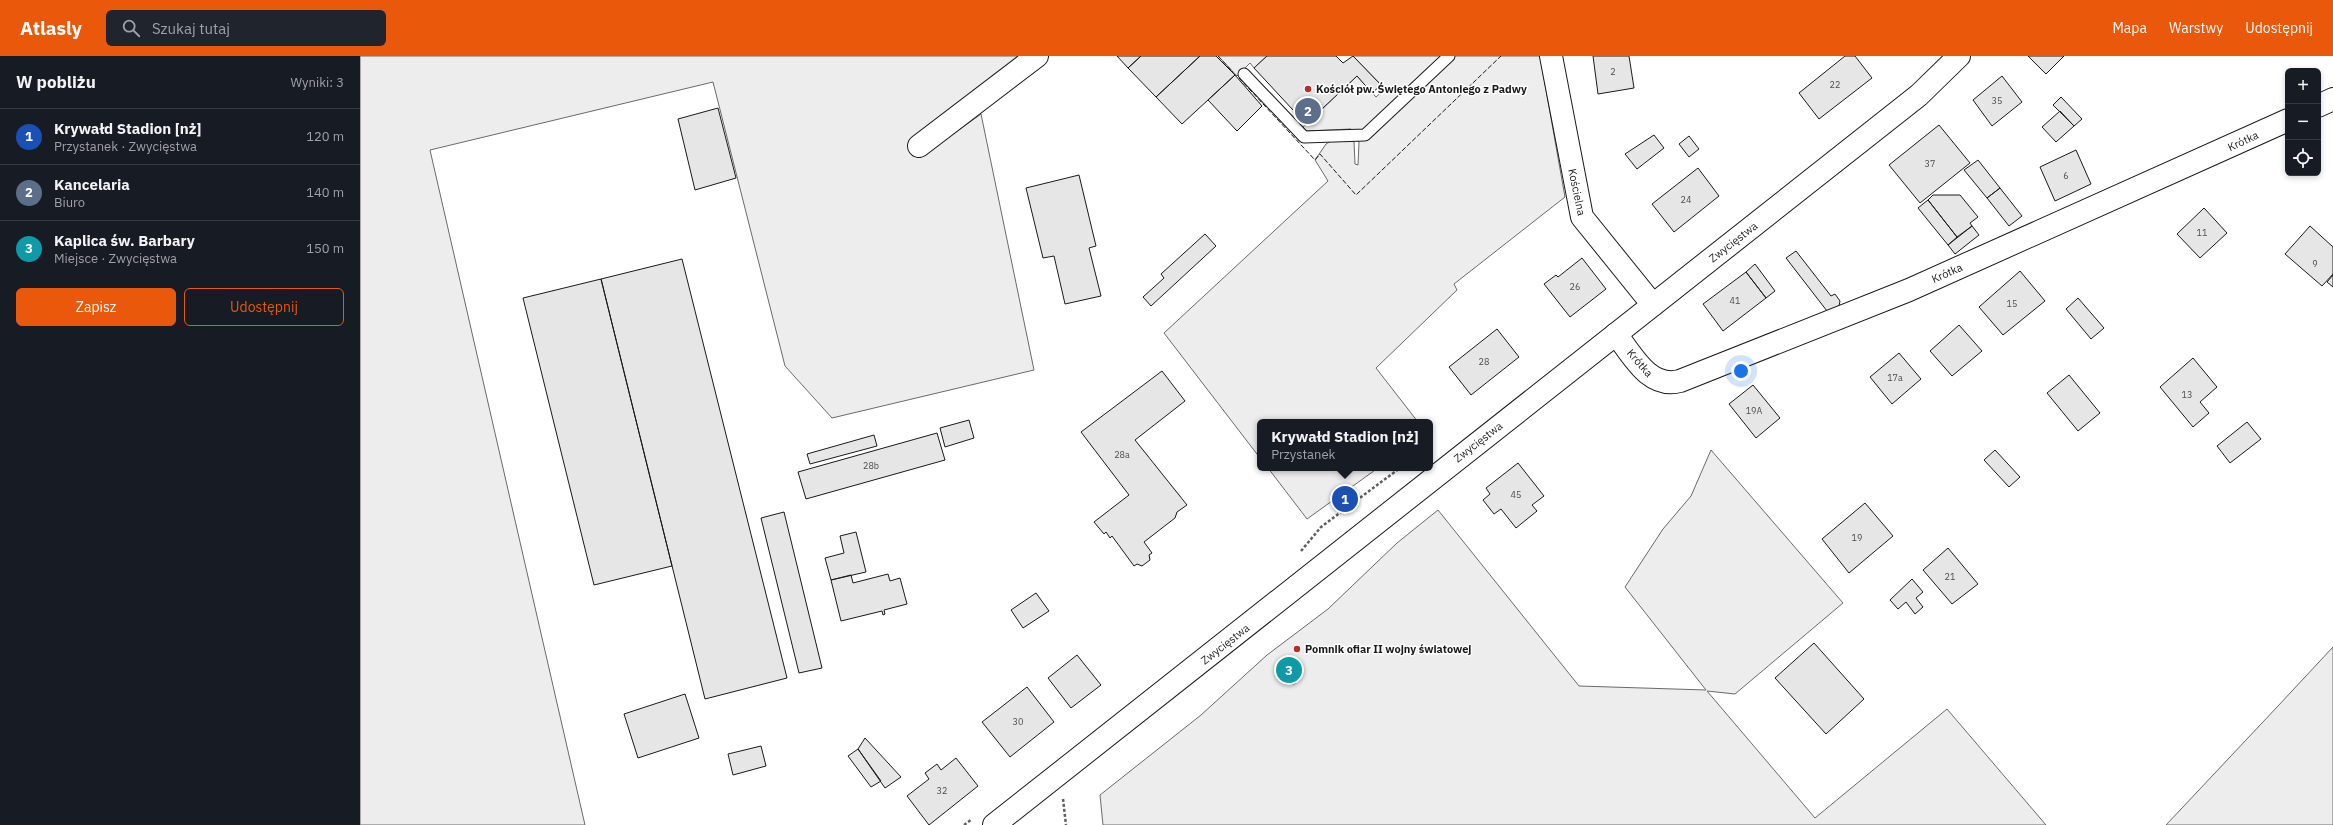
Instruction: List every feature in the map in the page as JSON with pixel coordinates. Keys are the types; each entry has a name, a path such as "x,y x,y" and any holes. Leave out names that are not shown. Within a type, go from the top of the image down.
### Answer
{"main road":[{"path":"919,146 1037,56"},
{"name":"Kościelna","path":"1551,56 1582,218 1653,305"},
{"name":"Zwycięstwa","path":"994,825 1919,94 1959,56"},
{"path":"2321,105 2333,99"},
{"name":"Krótka","path":"1616,334 1648,375 1664,382 1674,382 1688,378 1909,290 2285,121"}],"lane":[{"path":"1244,74 1304,137 1365,135 1449,56"}],"shaded area":[{"path":"360,56 1019,56 909,141 920,158 981,114 1034,370 832,418 785,366 713,82 430,150 585,825 360,825"},
{"path":"1218,56 1267,56 1254,68 1250,63 1237,76"},
{"path":"1353,56 1540,56 1565,197 1454,284 1457,290 1376,368 1416,419 1257,419 1257,454 1164,333 1328,181 1315,160 1326,144 1331,141 1354,141 1355,164 1358,165 1359,142 1351,129 1307,131 1303,127 1357,76 1376,97 1385,89"},
{"path":"1711,450 1843,603 1735,694 1707,691 1815,818 1947,709 2046,825 1103,825 1100,795 1201,715 1267,655 1328,609 1397,543 1438,510 1579,686 1706,690 1625,587 1663,529 1691,496"},
{"path":"1270,471 1374,471 1307,519"},
{"path":"2333,647 2333,825 2166,825 2278,706"}],"building":[{"path":"1117,56 1141,56 1128,68"},
{"path":"1141,56 1200,56 1156,97 1128,68"},
{"path":"1200,56 1216,56 1235,75 1182,124 1156,97"},
{"name":"Kościół pw. Świętego Antoniego z Padwy","path":"1267,56 1336,56 1343,63 1353,56 1381,85 1372,93 1357,76 1306,124 1254,68"},
{"path":"1593,56 1629,56 1634,88 1598,94"},
{"path":"1845,56 1855,56 1872,78 1819,119 1799,93"},
{"path":"2028,56 2064,56 2046,74"},
{"path":"1235,75 1262,106 1237,131 1208,100"},
{"path":"2002,76 2022,102 1992,126 1973,100"},
{"path":"2061,97 2082,119 2074,126 2053,105"},
{"path":"718,108 736,178 695,190 678,119"},
{"path":"2060,111 2074,126 2056,142 2042,127"},
{"path":"1939,125 1970,163 1920,203 1889,165"},
{"path":"1654,135 1664,148 1637,169 1625,154"},
{"path":"1689,136 1699,149 1689,157 1679,144"},
{"path":"2076,150 2091,184 2055,201 2040,167"},
{"path":"1978,160 2000,188 1987,198 1964,170"},
{"path":"1698,168 1719,196 1674,232 1652,204"},
{"path":"1079,175 1096,246 1089,248 1101,296 1065,304 1054,256 1043,258 1026,188"},
{"path":"2000,188 2022,216 2009,226 1987,198"},
{"path":"1933,195 1960,195 1978,217 1970,223 1972,226 1957,237 1928,200"},
{"path":"1928,200 1957,237 1948,245 1918,208"},
{"path":"2204,208 2227,233 2200,258 2177,234"},
{"path":"1972,226 1979,235 1955,254 1948,245"},
{"path":"2310,226 2333,247 2333,274 2322,286 2285,254"},
{"path":"1205,234 1216,246 1151,306 1143,297 1164,278 1161,274"},
{"path":"1796,251 1831,296 1835,294 1840,301 1839,306 1827,311 1786,258"},
{"path":"1582,258 1606,289 1570,317 1544,284 1556,275 1558,277"},
{"path":"682,259 787,678 705,699 601,279"},
{"path":"1755,264 1775,291 1766,298 1746,272"},
{"path":"2020,271 2045,301 2003,335 1979,307"},
{"path":"1746,272 1766,298 1723,331 1703,304"},
{"path":"2333,275 2333,287 2327,282"},
{"path":"601,279 672,566 594,585 523,298"},
{"path":"2078,298 2104,328 2091,339 2066,309"},
{"path":"1959,325 1982,351 1952,376 1930,351"},
{"path":"1497,329 1519,357 1471,395 1449,367"},
{"path":"1899,353 1921,379 1892,404 1870,377"},
{"path":"2193,358 2217,387 2200,402 2209,413 2193,427 2160,387"},
{"path":"1162,371 1185,401 1135,440 1187,505 1177,512 1175,518 1144,542 1152,553 1149,555 1150,560 1142,566 1137,564 1134,566 1112,536 1110,538 1106,532 1104,534 1094,522 1129,495 1081,432"},
{"path":"2069,375 2100,413 2078,431 2047,393"},
{"path":"1753,385 1780,418 1756,438 1729,404"},
{"path":"969,420 974,438 945,447 940,428"},
{"path":"2247,422 2261,439 2230,463 2217,446"},
{"path":"937,433 945,460 806,499 798,472"},
{"path":"874,435 877,446 810,464 807,454"},
{"path":"1995,450 2020,477 2009,487 1984,460"},
{"path":"1518,463 1544,496 1532,505 1537,511 1516,528 1501,509 1494,514 1483,500 1490,494 1486,488"},
{"path":"1865,503 1893,536 1849,573 1822,539"},
{"path":"784,512 822,668 799,673 761,518"},
{"path":"856,532 866,572 831,580 825,558 844,553 840,536"},
{"path":"1948,548 1978,584 1952,604 1923,570"},
{"path":"888,574 890,581 900,578 907,604 884,610 885,614 883,615 882,611 841,621 831,580 851,575 853,583"},
{"path":"1912,579 1923,592 1916,598 1923,607 1915,614 1906,602 1898,609 1890,600"},
{"path":"1036,593 1049,611 1023,628 1011,610"},
{"path":"1814,643 1864,699 1826,734 1775,678"},
{"path":"1077,655 1101,685 1071,708 1048,678"},
{"path":"1291,660 1301,675 1298,681 1294,684 1288,682 1279,668"},
{"path":"1027,687 1054,722 1010,757 982,722"},
{"path":"685,694 699,738 638,758 624,714"},
{"path":"865,738 901,777 885,788 858,749"},
{"path":"761,746 766,766 733,775 728,754"},
{"path":"858,749 881,781 871,787 848,756"},
{"path":"956,758 978,786 929,825 907,796 929,779 925,773 937,764 941,770"}],"fence":[{"path":"1218,56 1233,72"},
{"path":"1239,78 1315,160 1320,154 1356,195 1501,56"}],"place":[{"name":"Kościół pw. Świętego Antoniego z Padwy","path":"1308,89"},
{"name":"Kancelaria","path":"1308,111"},
{"name":"Krywałd Stadion [nż]","path":"1345,499"},
{"name":"Pomnik ofiar II wojny światowej","path":"1297,649"},
{"name":"Kaplica św. Barbary","path":"1289,670"}]}
